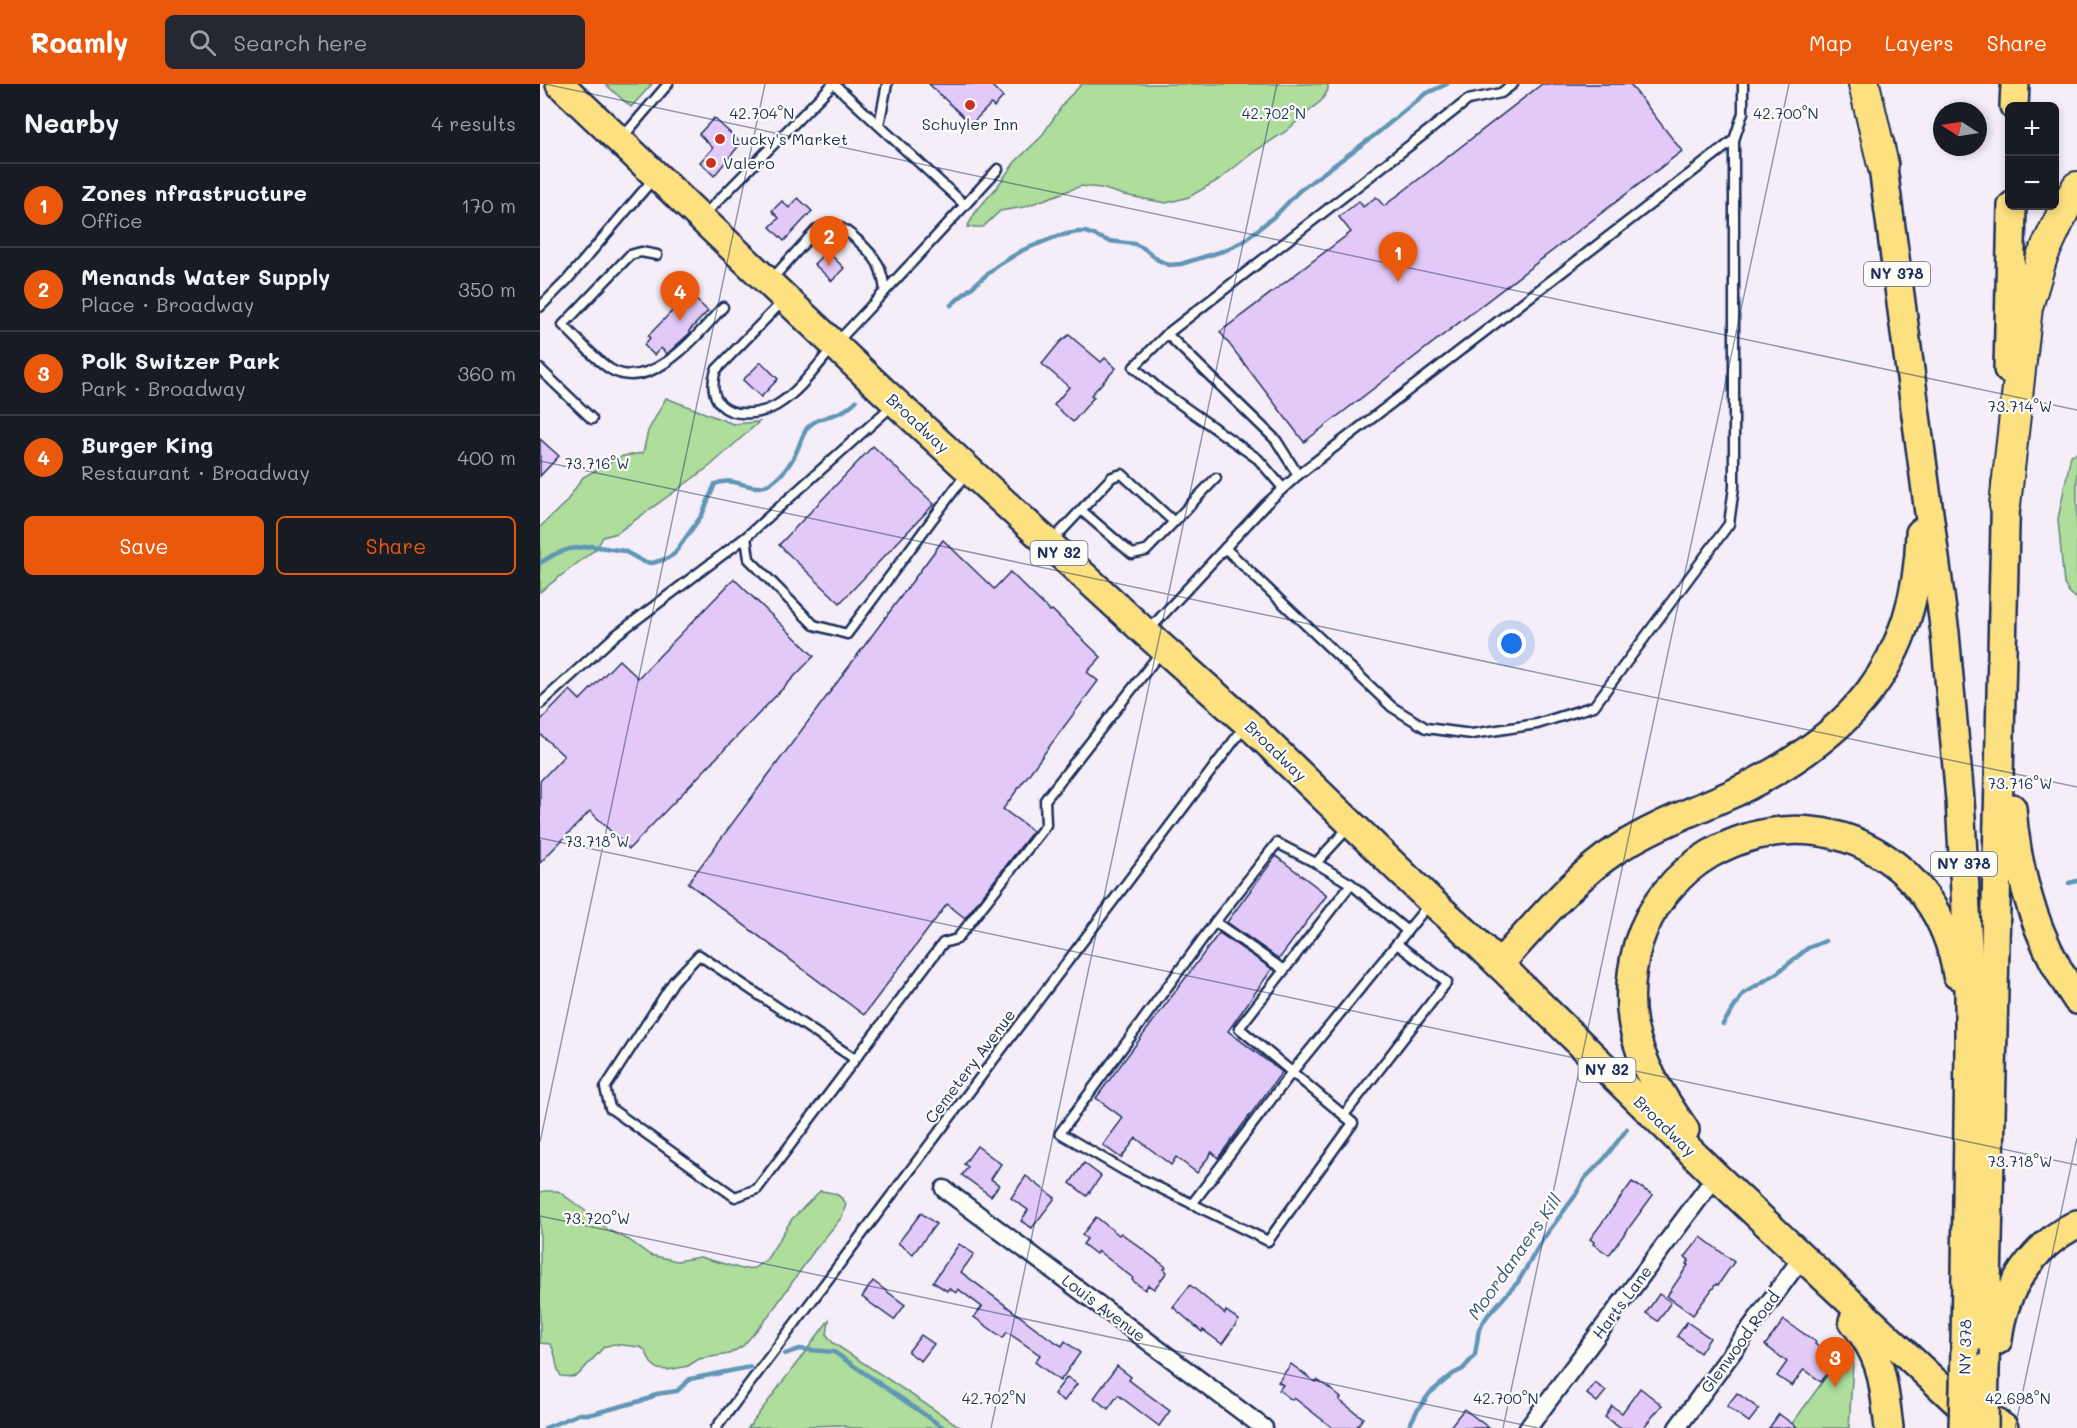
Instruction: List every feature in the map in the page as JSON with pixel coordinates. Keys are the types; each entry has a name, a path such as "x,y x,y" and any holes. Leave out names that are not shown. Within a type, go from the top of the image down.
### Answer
{"highway":[{"path":"1864,84 1882,165"},
{"path":"2005,505 2027,307 2042,257 2064,208 2077,187"}],"main road":[{"name":"Broadway","path":"560,84 895,403 1154,641 1247,723 1716,1176 1986,1428"},
{"name":"NY 378","path":"1871,84 1945,633 1960,800 1969,965 1969,1134 1963,1428"},
{"path":"2014,84 2014,102"},
{"name":"NY 378","path":"1990,1373 2012,210"},
{"path":"1499,964 1573,886 1614,851 1660,826 1755,782 1800,756 1839,726 1873,688 1886,667 1905,623 1917,574 1920,523 1911,382"},
{"path":"2002,647 2013,814 2020,866 2026,891 2044,942 2077,1000"},
{"path":"1716,1176 1647,1070 1633,1024 1631,977 1642,933 1651,914 1664,894 1681,875 1700,860 1740,840 1760,834 1800,830 1841,836 1862,844 1899,867 1927,898 1946,934 1957,974 1969,1134"},
{"path":"1986,1428 1990,1373 2003,1313 2020,1274 2049,1242 2077,1224"},
{"path":"1803,1256 1865,1335 1875,1353 1882,1374 1889,1428"},
{"path":"1916,1363 2004,1428"}],"street":[{"name":"Harts Lane","path":"1527,1428 1716,1176"},
{"name":"Louis Avenue","path":"944,1189 1264,1428"},
{"name":"Glenwood Road","path":"1677,1428 1803,1256"}],"lane":[{"path":"620,141 668,84"},
{"path":"702,217 834,84 965,205"},
{"path":"879,125 887,84"},
{"path":"1283,488 1258,459 1159,389 1134,366 1167,334 1468,100 1501,93 1513,84"},
{"path":"1226,548 1392,707 1426,728 1472,734 1537,724 1594,706 1729,524 1734,487 1734,140 1743,113 1743,84"},
{"path":"855,1059 699,956 674,981 604,1088 610,1108 735,1197 757,1189 943,943 957,939 1046,825 1045,800 1154,641 1226,548 1298,475 1734,140"},
{"path":"885,291 881,272 868,250 840,227 824,225 815,231 777,290 752,335 718,366 714,375 715,395 730,411 740,413 761,411 778,404 800,386 998,169"},
{"path":"540,308 657,175"},
{"path":"657,255 641,252 630,255 563,325 603,364 624,374 638,374 659,367 684,348 723,307"},
{"path":"1167,334 1276,440 1298,475"},
{"path":"540,369 592,418"},
{"path":"540,704 616,635 746,537 895,403"},
{"path":"746,537 749,558 814,625 847,634 969,470"},
{"path":"1049,544 1112,477 1122,474 1174,522"},
{"path":"1081,510 1132,554 1146,551 1216,478"},
{"name":"Cemetery Avenue","path":"716,1428 1247,723"},
{"path":"1316,863 1352,825"},
{"path":"1351,884 1239,1028 1353,1123 1268,1241 1125,1171 1060,1133 1215,922 1277,843 1351,884 1407,931"},
{"path":"1192,1204 1292,1072 1431,901"},
{"path":"1215,922 1284,970"},
{"path":"1344,1116 1447,982 1397,944"}],"green space":[{"path":"605,84 652,84 631,107"},
{"path":"1082,84 1328,84 1328,90 1322,100 1285,132 1255,151 1220,179 1189,197 1166,203 1101,188 1081,186 1024,207 1000,211 983,227 967,227 977,210 1015,162 1041,137 1066,100"},
{"path":"666,398 733,424 759,422 710,466 617,533 603,537 597,548 540,592 540,527 566,502 583,477 623,456 643,453 648,431"},
{"path":"2077,453 2077,599 2064,584 2058,519 2071,455"},
{"path":"558,1191 608,1230 629,1240 650,1255 677,1261 700,1257 742,1269 754,1268 767,1259 792,1219 820,1191 838,1195 846,1204 842,1217 814,1251 768,1317 743,1346 729,1354 699,1359 688,1366 668,1370 658,1369 651,1363 645,1350 640,1347 613,1344 604,1347 578,1375 572,1377 561,1376 552,1347 550,1344 540,1343 540,1192"},
{"path":"829,1320 827,1335 833,1343 962,1428 850,1428 840,1425 748,1428"},
{"path":"1850,1344 1854,1346 1849,1428 1789,1428"}],"building":[{"name":"Schuyler Inn","path":"929,84 990,84 1003,97 994,107 991,104 971,124"},
{"path":"1542,84 1630,84 1682,151 1304,442 1220,332 1351,232 1339,217 1359,201 1363,207 1376,197 1384,206"},
{"name":"Lucky's Market","path":"714,118 741,143 714,176 700,162 713,148 699,134"},
{"path":"798,198 812,211 784,241 770,227 779,218 772,211 782,201 789,208"},
{"path":"827,251 844,268 832,281 814,264"},
{"path":"691,295 708,311 689,331 690,333 667,354 661,348 654,355 644,345 650,338 648,336"},
{"path":"1069,335 1101,362 1105,358 1116,368 1091,395 1094,397 1073,422 1054,405 1069,387 1042,364 1060,342"},
{"path":"761,362 778,379 761,397 743,380"},
{"path":"540,439 559,456 540,476"},
{"path":"873,446 934,504 840,603 779,545"},
{"path":"943,540 994,589 1010,572 1050,611 1052,610 1101,657 1087,672 1098,681 1003,809 1033,831 965,918 947,904 864,1015 688,883"},
{"path":"734,579 814,656 629,849 590,811 540,863 540,781 564,756 540,734 540,721 570,690 580,700 619,660 638,678"},
{"path":"1276,856 1327,895 1279,959 1227,922"},
{"path":"1219,933 1272,969 1228,1031 1282,1072 1218,1158 1212,1152 1197,1173 1176,1157 1171,1165 1136,1138 1121,1158 1103,1145 1123,1118 1096,1098"},
{"path":"977,1146 1001,1164 991,1179 999,1185 991,1196 962,1175 968,1167 964,1164"},
{"path":"1084,1163 1101,1176 1087,1196 1070,1183"},
{"path":"1026,1176 1055,1198 1032,1228 1021,1221 1028,1210 1011,1198"},
{"path":"1632,1182 1653,1195 1609,1255 1593,1244 1594,1242 1590,1239"},
{"path":"921,1213 936,1224 913,1254 898,1243"},
{"path":"1096,1217 1166,1267 1164,1269 1167,1272 1154,1289 1148,1285 1145,1290 1098,1251 1096,1254 1083,1244 1087,1239 1082,1235"},
{"path":"1701,1237 1734,1262 1693,1315 1667,1296 1688,1265 1686,1264 1689,1260 1685,1257"},
{"path":"959,1244 974,1254 961,1272 1049,1338 1062,1346 1065,1341 1080,1353 1060,1381 1035,1362 1040,1355 1007,1332 1003,1338 974,1317 982,1307 958,1289 956,1293 949,1288 947,1291 933,1282"},
{"path":"873,1281 905,1305 894,1320 862,1297"},
{"path":"1190,1285 1225,1314 1226,1311 1239,1320 1222,1344 1203,1330 1202,1332 1173,1307"},
{"path":"1659,1294 1671,1302 1658,1321 1646,1313"},
{"path":"1784,1320 1837,1360 1821,1382 1804,1369 1792,1386 1777,1376 1787,1362 1765,1345"},
{"path":"1687,1322 1710,1338 1700,1353 1677,1336"},
{"path":"921,1335 934,1344 921,1361 908,1352"},
{"path":"1291,1364 1315,1382 1317,1380 1329,1388 1341,1398 1339,1400 1363,1418 1356,1428 1333,1428 1294,1398 1292,1400 1279,1390 1283,1385 1278,1382"},
{"path":"1117,1366 1131,1377 1129,1380 1170,1411 1159,1426 1118,1395 1108,1409 1094,1398"},
{"path":"1067,1377 1077,1384 1064,1401 1054,1394"},
{"path":"1595,1383 1606,1391 1597,1402 1587,1394"},
{"path":"1640,1388 1662,1405 1643,1428 1620,1428 1605,1417 1612,1406 1622,1413"},
{"path":"1737,1393 1759,1409 1749,1422 1727,1406"},
{"path":"1464,1409 1489,1428 1449,1428"},
{"path":"1779,1414 1798,1428 1769,1428"}],"waterway":[{"path":"951,305 997,266 1023,250 1058,236 1077,232 1086,232 1109,241 1135,244 1169,265 1181,264 1226,250 1244,241 1277,214 1299,191 1375,135 1425,94 1447,84"},
{"path":"540,563 569,549 592,546 624,551 644,562 652,563 666,559 674,554 702,515 715,484 729,482 756,487 769,484 783,473 790,463 808,427 845,410 856,401"},
{"name":"Moordanaers Kill","path":"2069,883 2077,881"},
{"name":"Moordanaers Kill","path":"1723,1024 1743,994 1777,973 1808,948 1825,941"},
{"name":"Moordanaers Kill","path":"1408,1428 1430,1393 1453,1374 1463,1369 1475,1355 1479,1329 1488,1315 1518,1282 1543,1239 1575,1196 1585,1178 1604,1159 1627,1129"},
{"name":"Moordanaers Kill","path":"785,1354 799,1349 834,1352 944,1428"},
{"name":"Moordanaers Kill","path":"545,1428 579,1414 592,1414 648,1399 656,1394 677,1391 690,1379 750,1367"}],"place":[{"name":"Schuyler Inn","path":"970,105"},
{"name":"Lucky's Market","path":"720,139"},
{"name":"Valero","path":"711,163"},
{"name":"Menands Water Supply","path":"829,266"},
{"name":"Zones nfrastructure","path":"1398,282"},
{"name":"Burger King","path":"680,321"},
{"name":"Polk Switzer Park","path":"1835,1387"}]}
